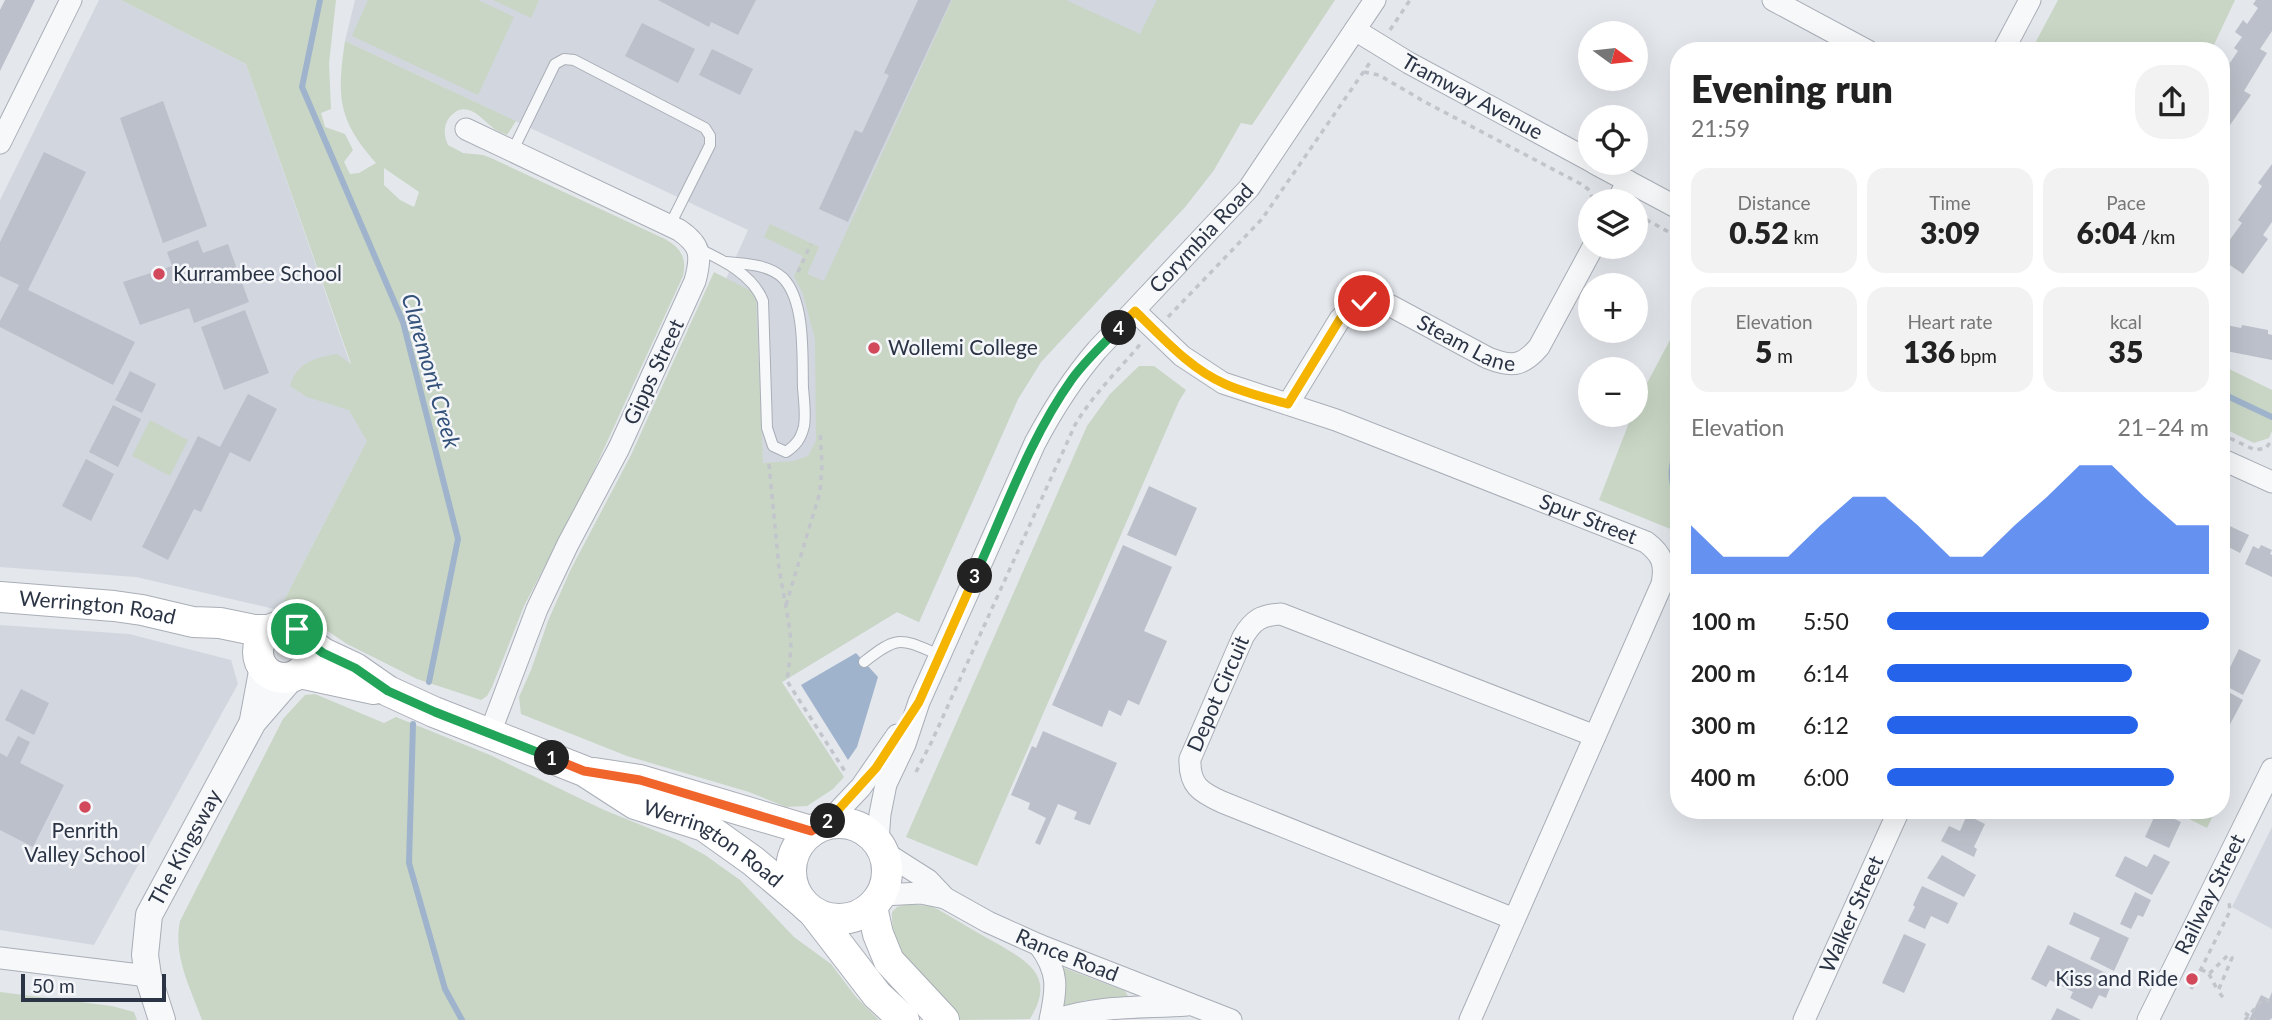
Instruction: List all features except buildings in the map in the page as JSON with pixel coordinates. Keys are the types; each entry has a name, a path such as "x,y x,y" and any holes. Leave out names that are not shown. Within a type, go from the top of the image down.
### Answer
{"main road":[{"name":"Werrington Road","path":"0,597 133,608 193,622 272,630"},
{"name":"Werrington Road","path":"193,622 261,662"},
{"path":"280,627 297,629 308,642 309,659 296,675 276,677 261,662 261,642 272,630 280,627"},
{"name":"Werrington Road","path":"308,642 323,653 355,668 388,691 584,771 635,804 704,826 753,861 808,908 877,995 904,1020"},
{"name":"Werrington Road","path":"296,675 388,691"},
{"name":"Werrington Road","path":"584,771 640,780 819,827"},
{"path":"842,822 858,826 869,832 881,847 888,865 887,880 877,901 859,916 845,920 829,919 808,908 794,888 791,873 793,857 800,842 819,827 842,822"},
{"path":"877,901 878,934 889,961 943,1020"}],"street":[{"path":"0,143 71,0"},
{"name":"Corymbia Road","path":"881,847 880,814 886,784 905,744 919,702 1035,443 1054,407 1073,377 1249,188 1376,0"},
{"path":"1773,0 1851,42"},
{"path":"2008,42 2030,0"},
{"name":"Tramway Avenue","path":"1355,30 1409,64 1578,155"},
{"path":"466,129 670,225 691,238 699,249"},
{"name":"Tramway Avenue","path":"1617,175 1670,204"},
{"path":"1624,189 1628,181"},
{"name":"Gipps Street","path":"490,733 537,610 568,544 619,448 695,281 700,265 699,249"},
{"name":"Steam Lane","path":"1288,404 1340,319 1351,307 1364,301 1377,301 1391,306 1488,358 1504,364 1518,364 1539,347 1587,259"},
{"name":"Spur Street","path":"1135,311 1182,356 1202,371 1233,387 1288,404 1646,542 1663,559 1665,569 1662,584 1470,1020"},
{"path":"2230,463 2272,482"},
{"name":"Depot Circuit","path":"1514,919 1222,802 1206,795 1195,785 1189,772 1190,759 1243,637 1252,623 1265,615 1281,614 1595,736"},
{"name":"The Kingsway","path":"253,722 261,662"},
{"name":"The Kingsway","path":"162,1020 148,976 145,944 149,915 253,722 296,675"},
{"name":"Corymbia Road","path":"819,827 876,768 919,702"},
{"name":"Railway Street","path":"2148,1020 2272,769"},
{"name":"Walker Street","path":"1804,1020 1895,819"},
{"name":"Rance Road","path":"881,847 928,880 945,898"},
{"name":"Rance Road","path":"877,901 921,893 945,898 988,922 1039,945 1231,1020"},
{"path":"1039,945 1051,962 1056,979 1053,1020"},
{"path":"0,958 148,976"},
{"name":"Rance Road","path":"1053,1020 1102,1008 1192,1005"}],"lane":[{"path":"512,152 555,64 564,59 574,60 705,128 710,136 710,145 670,225"},
{"path":"699,249 726,262 758,288 763,301 767,428 774,446 786,452 798,443 804,425 802,337 794,297 784,280 773,271 758,265 726,262"},
{"path":"864,662 885,645 901,640 940,656"}],"path":[{"path":"1393,25 1410,0"},
{"path":"1170,315 1262,219 1369,63"},
{"path":"1364,72 1379,75 1588,189"},
{"path":"1648,221 1670,233"},
{"path":"914,777 1075,425 1096,393 1135,353 1139,345"},
{"path":"2230,438 2255,450 2266,448 2272,440"},
{"path":"769,464 779,568 790,630 791,649 787,681 849,778"},
{"path":"2191,989 2230,911"},
{"path":"2209,974 2228,955 2232,958 2218,991"},
{"path":"2201,969 2209,974 2218,991 2227,1000"},
{"path":"2255,1020 2246,1016 2263,999 2272,1001"}],"shaded area":[{"name":"Kurrambee School","path":"99,0 121,0 246,64 373,430 279,610 136,577 0,567 0,200"},
{"name":"Wollemi College","path":"355,0 1252,0 1214,170 1185,207 1041,362 1018,399 919,622 897,612 782,682 645,459 748,230 345,41"},
{"name":"Penrith Valley School","path":"0,625 129,634 231,660 238,684 94,945 0,930"},
{"path":"2272,827 2272,929 2232,907"}],"green space":[{"path":"121,0 336,0 329,63 331,109 321,113 325,127 345,134 353,150 344,162 350,174 359,173 376,163 354,133 343,106 341,77 345,41 516,121 507,135 472,111 466,109 455,112 446,124 448,145 463,153 491,158 665,239 679,250 683,259 683,276 590,479 524,606 492,687 481,700 417,679 347,644 301,613 279,610 367,441 349,410 307,397 290,386 297,371 308,362 337,354 351,364 246,64","holes":["384,168 419,192 414,207 400,200 384,185"]},
{"path":"368,0 478,0 514,17 478,95 352,36"},
{"path":"493,0 539,0 531,18"},
{"name":"Wollemi College","path":"952,0 1066,0 1140,34 1157,0 1335,0 1252,125 1241,123 1214,170 1185,207 1041,362 1018,399 919,622 897,612 782,682 844,777 833,789 807,806 786,807 749,792 627,756 521,714 519,697 548,621 570,571 631,455 714,272 751,291 756,299 763,463 794,461 808,456 816,441 815,339 803,294 794,276 803,256 764,237 770,224 819,247 807,274 824,281"},
{"path":"2058,0 2235,0 2215,42 2036,42"},
{"path":"1670,340 1670,529 1599,500 1627,427 1648,427 1648,381"},
{"path":"1139,366 1154,366 1186,390 977,866 906,837 1087,426 1110,394"},
{"path":"2230,369 2272,390 2272,431 2269,438 2254,443 2230,431"},
{"path":"150,420 188,440 170,476 132,456"},
{"path":"315,694 384,723 396,717 490,755 604,810 678,840 705,855 740,880 794,937 831,964 856,997 879,1020 202,1020 181,959 178,934 180,921 283,719 305,695"},
{"path":"2189,819 2212,819 2207,828"},
{"path":"906,904 930,906 939,910 1028,964 1039,981 1040,992 1030,1019 958,1020 914,971 898,944 892,912"},
{"path":"1059,966 1125,991 1128,996 1123,999 1087,1000 1062,1006"},
{"path":"0,992 112,1006 134,1012 137,1020 0,1020"}],"water":[{"path":"856,653 878,677 857,747 848,760 801,685"}],"waterway":[{"name":"Claremont Creek","path":"320,0 302,87 403,322 458,539 429,682"},
{"path":"2230,397 2272,417"},
{"name":"Claremont Creek","path":"413,724 409,863 445,989 462,1020"}],"place":[{"name":"Kurrambee School","path":"159,274"},
{"name":"Wollemi College","path":"874,348"},
{"name":"Penrith Valley School","path":"85,807"},
{"name":"Kiss and Ride","path":"2192,979"}],"route":[{"path":"297,629 323,653 355,668 388,691 584,771 640,780 811,831 826,824 861,787 919,702 1035,443 1054,407 1073,377 1135,311 1182,356 1202,371 1254,395 1288,404 1340,319 1351,307 1364,301"}]}
